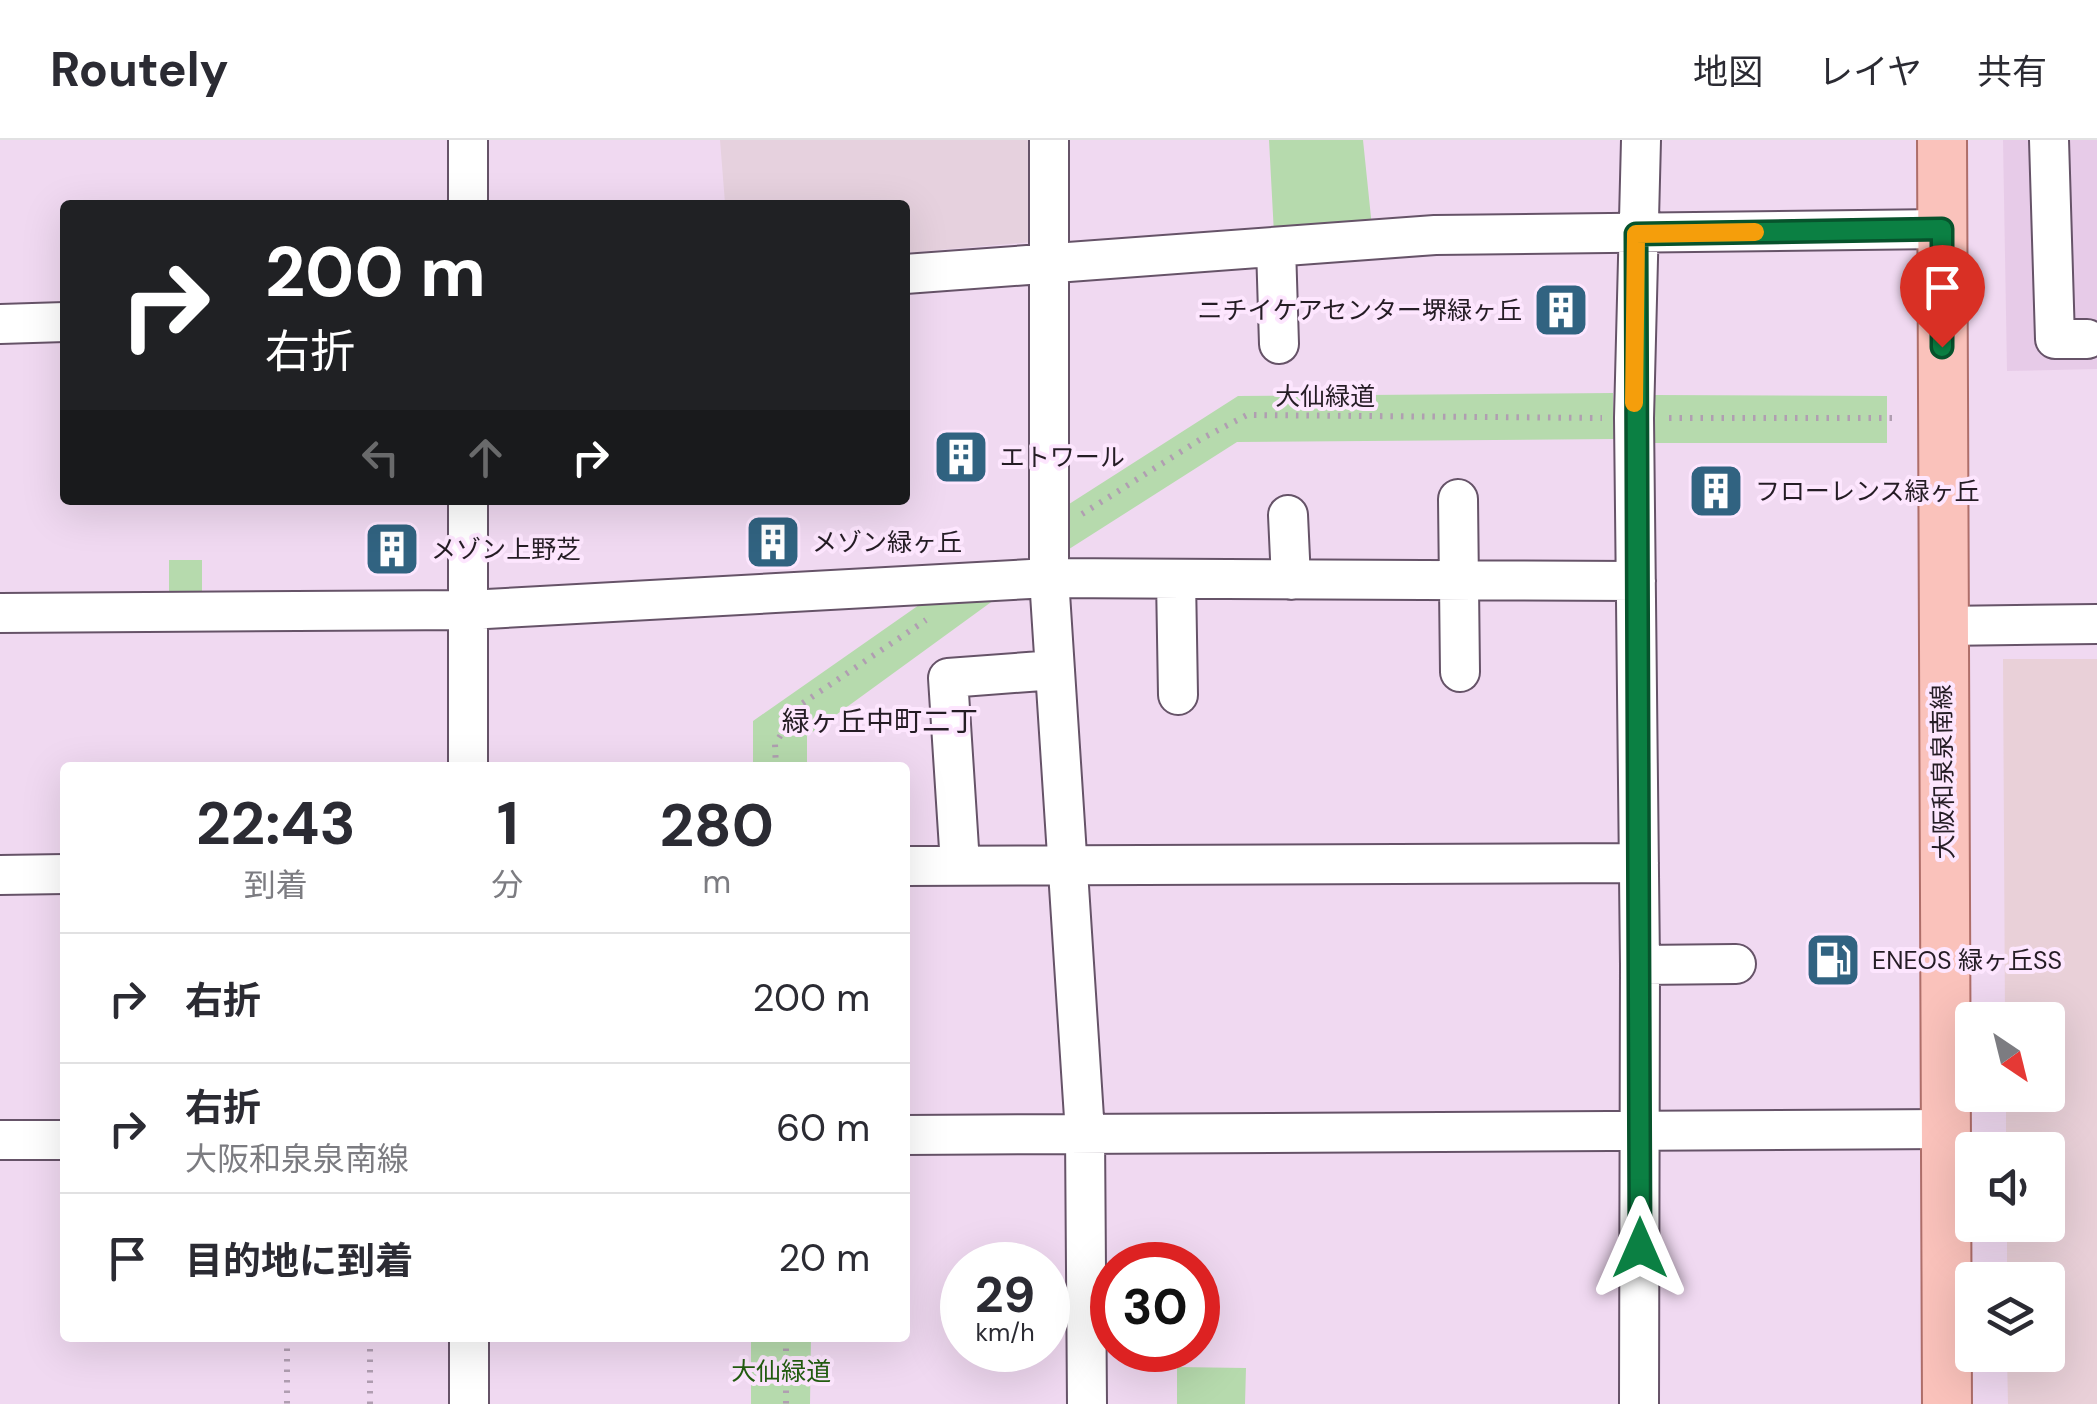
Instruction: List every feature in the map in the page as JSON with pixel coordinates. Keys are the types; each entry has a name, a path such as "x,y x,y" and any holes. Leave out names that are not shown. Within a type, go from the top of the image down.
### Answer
{"main road":[{"name":"大阪和泉泉南線","path":"1942,140 1948,1404"}],"street":[{"path":"468,140 468,200"},
{"path":"1050,140 1049,578 1085,1133 1087,1404"},
{"path":"1639,1404 1636,234 1641,140"},
{"path":"2049,140 2055,339 2087,338"},
{"path":"910,274 1435,236 1942,229"},
{"path":"1276,247 1279,344"},
{"path":"0,324 60,322"},
{"path":"1458,499 1460,672"},
{"path":"468,505 468,762"},
{"path":"1288,515 1291,580"},
{"path":"0,613 468,610 1049,578 1636,581"},
{"path":"1176,579 1178,694"},
{"path":"1942,626 2097,624"},
{"path":"960,864 948,678 1056,670"},
{"path":"910,866 1639,864"},
{"path":"0,875 60,874"},
{"path":"1640,965 1736,964"},
{"path":"910,1134 1946,1130"},
{"path":"0,1140 60,1140"},
{"path":"469,1342 470,1404"}],"path":[{"name":"大仙緑道","path":"1066,524 1201,439 1248,415 1613,418"},
{"path":"1654,418 1898,418"},
{"path":"776,762 775,744 800,705 937,612"},
{"path":"287,1342 287,1404"},
{"path":"370,1342 370,1404"},
{"path":"786,1342 786,1404"}],"shaded area":[{"path":"720,140 1031,140 1033,242 910,253 910,200 725,200"},
{"path":"2003,140 2097,140 2097,369 2007,371"},
{"path":"2003,659 2097,659 2097,1404 2008,1404 2007,1372 2065,1372 2065,1262 2007,1262 2007,1242 2065,1242 2065,1132 2006,1132 2006,1112 2065,1112 2065,1002 2005,1002"}],"green space":[{"path":"1269,140 1363,140 1372,227 1274,234"},
{"path":"1613,393 1614,439 1237,442 1066,551 1066,506 1238,396"},
{"path":"1654,395 1887,396 1887,443 1654,443"},
{"path":"169,560 202,560 202,595 169,596"},
{"path":"994,600 807,736 807,762 753,762 753,721 919,605"},
{"name":"大仙緑道","path":"751,1342 811,1342 810,1404 751,1404"},
{"path":"1246,1368 1245,1404 1177,1404 1177,1372"}],"slow traffic":[{"path":"1634,403 1636,234 1755,232"}],"place":[{"name":"ニチイケアセンター堺緑ヶ丘","path":"1561,310"},
{"name":"エトワール","path":"961,457"},
{"name":"フローレンス緑ヶ丘","path":"1716,491"},
{"name":"メゾン緑ヶ丘","path":"773,542"},
{"name":"メゾン上野芝","path":"392,549"},
{"name":"ENEOS 緑ヶ丘SS","path":"1833,960"}],"district":[{"name":"緑ヶ丘中町二丁","path":"880,721"}],"route":[{"path":"1640,1248 1636,234 1942,229 1942,347"}]}
